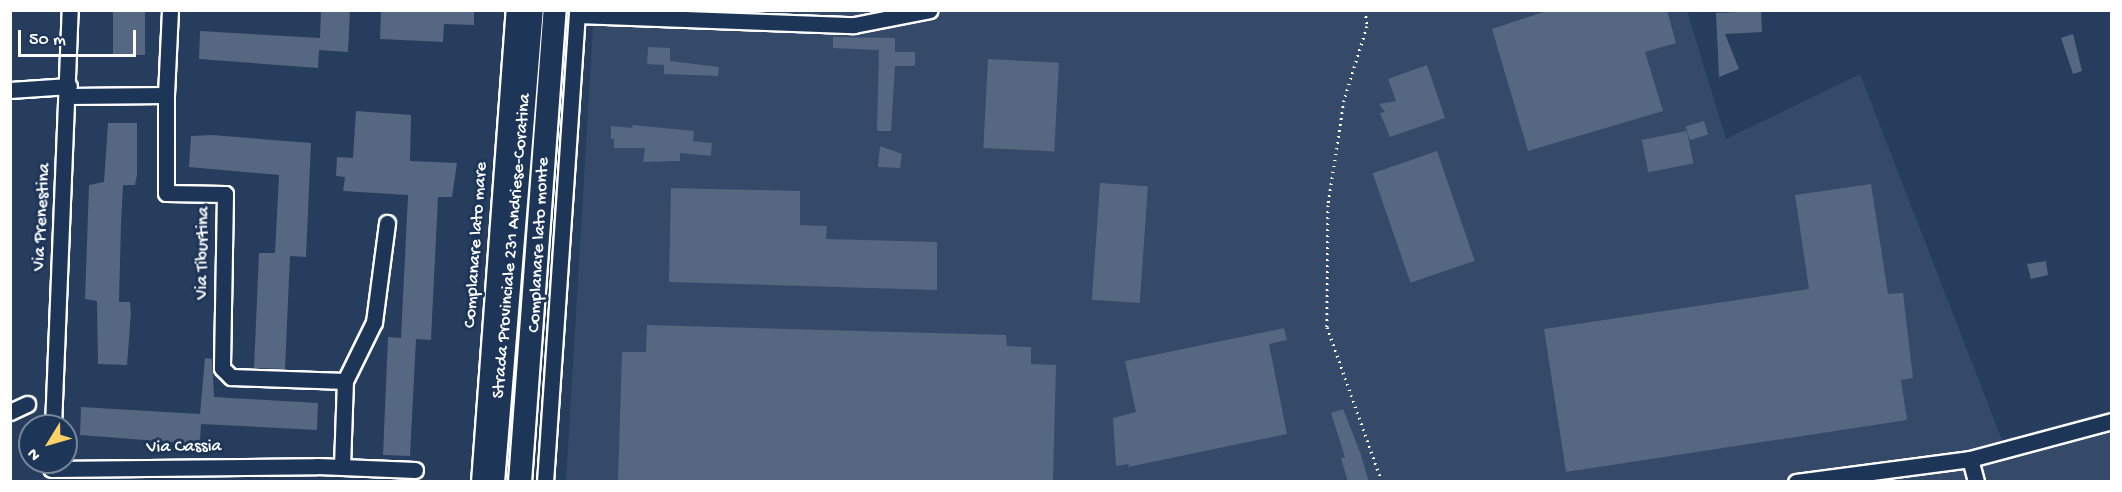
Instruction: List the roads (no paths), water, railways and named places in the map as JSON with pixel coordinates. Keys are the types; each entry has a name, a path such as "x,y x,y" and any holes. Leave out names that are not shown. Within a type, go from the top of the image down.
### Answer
{"highway":[{"name":"Strada Provinciale 231 Andriese-Coratina","path":"493,482 532,10"},
{"name":"Strada Provinciale 231 Andriese-Coratina","path":"520,482 570,12"}],"street":[{"name":"Via Prenestina","path":"54,414 70,10"},
{"path":"10,90 166,95 170,10"},
{"name":"Complanare lato mare","path":"479,482 514,10"},
{"path":"570,12 854,25 930,10"},
{"name":"Complanare lato monte","path":"546,482 570,12"},
{"name":"Via Tiburtina","path":"166,95 166,193 225,194 222,368 231,377 345,381"},
{"path":"342,466 345,381 374,322 387,223"},
{"path":"10,412 27,404"},
{"path":"1796,482 1970,459 2112,421"},
{"path":"1970,459 1976,482"},
{"path":"316,482 317,466"},
{"name":"Via Cassia","path":"78,470 317,466 415,470"}]}
